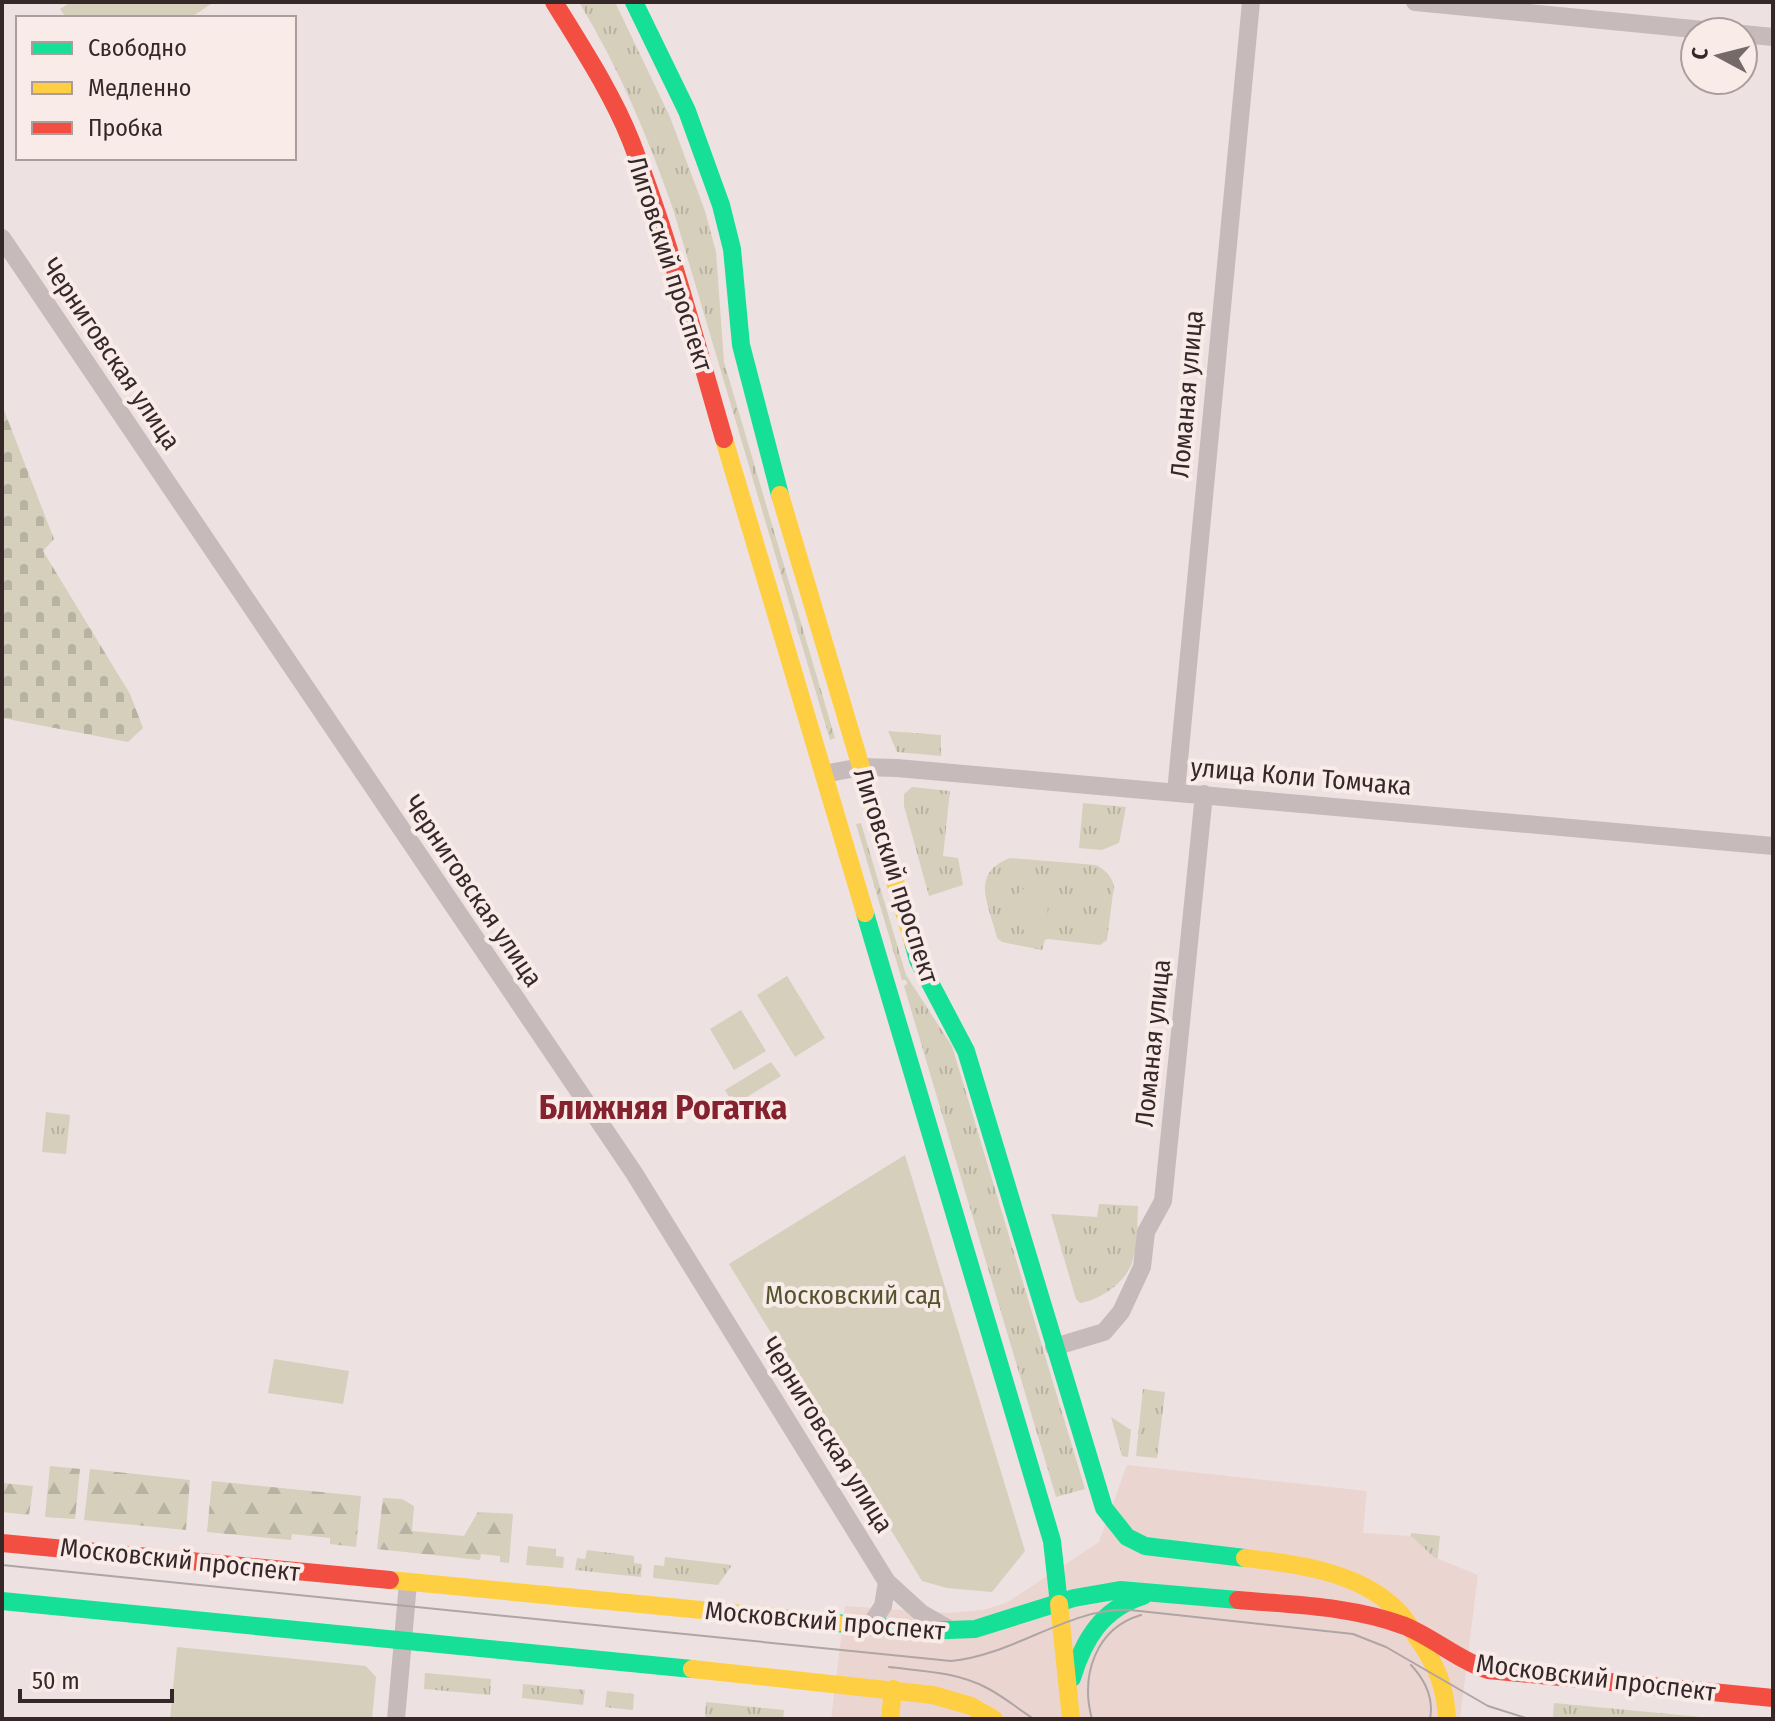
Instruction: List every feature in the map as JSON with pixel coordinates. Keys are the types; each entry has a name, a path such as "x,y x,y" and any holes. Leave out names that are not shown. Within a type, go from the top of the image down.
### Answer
{"main road":[{"name":"Лиговский проспект","path":"554,2 585,52 630,138 657,213 1052,1541 1071,1719"},
{"name":"Лиговский проспект","path":"634,2 687,111 721,205 732,249 741,345 754,408 918,960 966,1051 1104,1508 1127,1537 1145,1546 1274,1561 1365,1587 1392,1605 1411,1629"},
{"name":"Московский проспект","path":"2,1543 869,1627 955,1632 1110,1591 1168,1594 1345,1610 1411,1629 1470,1665 1488,1670 1773,1698"},
{"path":"1068,1696 1076,1661 1095,1626 1106,1614 1140,1596 1168,1594"},
{"path":"2,1601 893,1689 963,1702 994,1719"},
{"path":"1411,1629 1432,1657 1441,1677 1447,1719"},
{"path":"890,1719 893,1689"}],"street":[{"name":"Ломаная улица","path":"1176,792 1251,2"},
{"path":"1415,2 1679,28"},
{"name":"Черниговская улица","path":"2,238 634,1173 887,1582 933,1622 955,1632"},
{"name":"улица Коли Томчака","path":"824,774 861,767 926,770 1773,846"},
{"name":"Ломаная улица","path":"1054,1347 1104,1332 1121,1312 1142,1267 1146,1232 1163,1201 1204,794"},
{"path":"869,1627 883,1606 887,1582"},
{"path":"396,1719 408,1583"}],"green space":[{"path":"71,2 214,2 193,16 65,16 60,9"},
{"path":"579,2 615,2 670,117 705,211 716,252 724,362 835,738 830,740 673,209 632,103"},
{"path":"2,405 54,539 43,551 130,694 143,728 128,742 2,718"},
{"path":"888,731 941,735 941,756 897,752"},
{"path":"912,787 950,791 943,856 958,858 963,885 929,896 904,806 904,794"},
{"path":"1083,803 1126,807 1119,843 1102,850 1079,848"},
{"path":"861,823 906,975 952,1046 1085,1489 1056,1497 904,986 906,980 902,980 856,824"},
{"path":"1010,858 1096,865 1105,871 1114,885 1107,940 1100,945 1048,939 1042,950 1002,942 997,938 987,902 986,881 997,865"},
{"path":"1025,888 1031,898 1044,890 1048,897 1047,925 1026,934 1005,903"},
{"path":"787,976 825,1038 795,1057 757,995"},
{"path":"741,1010 766,1051 734,1070 710,1029"},
{"path":"771,1062 781,1076 734,1105 725,1090"},
{"path":"46,1112 70,1115 66,1154 42,1152"},
{"name":"Московский сад","path":"905,1155 1025,1551 992,1592 947,1588 922,1581 729,1264"},
{"path":"1099,1204 1138,1206 1135,1253 1120,1282 1105,1294 1080,1303 1076,1299 1051,1214 1097,1217"},
{"path":"274,1359 349,1371 343,1404 268,1393"},
{"path":"1143,1389 1165,1392 1157,1458 1136,1456"},
{"path":"1111,1417 1131,1430 1128,1457 1122,1456"},
{"path":"50,1466 80,1469 75,1519 45,1517"},
{"path":"90,1469 190,1480 186,1530 84,1520"},
{"path":"212,1481 361,1496 356,1547 330,1544 330,1538 292,1534 291,1540 207,1532"},
{"path":"2,1483 33,1486 29,1515 2,1512"},
{"path":"383,1498 402,1499 414,1506 412,1531 464,1536 478,1512 513,1514 509,1563 500,1562 500,1556 481,1554 480,1560 377,1549"},
{"path":"1411,1533 1440,1536 1435,1582 1408,1564"},
{"path":"528,1546 556,1549 556,1556 564,1557 563,1568 526,1565"},
{"path":"587,1550 634,1556 634,1563 642,1564 641,1577 575,1570 577,1558 585,1559"},
{"path":"665,1557 732,1565 718,1585 653,1578 654,1565 664,1566"},
{"path":"177,1647 366,1666 376,1677 372,1719 170,1719"},
{"path":"425,1673 491,1679 490,1695 424,1689"},
{"path":"523,1684 585,1690 583,1705 522,1698"},
{"path":"607,1691 634,1694 633,1710 605,1707"},
{"path":"706,1702 784,1710 783,1719 705,1718"},
{"path":"1554,1703 1722,1719 1553,1717"}],"shaded area":[{"path":"1127,1465 1367,1491 1363,1533 1411,1536 1434,1557 1478,1575 1460,1719 831,1719 845,1606 947,1613 983,1610 1006,1603 1099,1542"}],"tram line":[{"path":"2,1565 951,1661 997,1650 1085,1616 1130,1610 1353,1634 1386,1647 1488,1706 1529,1719"},
{"path":"1092,1719 1088,1686 1095,1655 1113,1631 1125,1621 1141,1615"},
{"path":"1411,1665 1427,1690 1431,1704 1430,1719"},
{"path":"889,1667 939,1673 976,1683 1034,1719"}],"traffic: fast":[{"path":"634,2 687,111 721,205 732,249 741,345 780,495"},
{"path":"865,913 1052,1541 1059,1604"},
{"path":"913,942 918,960 966,1051 1104,1508 1127,1537 1145,1546 1245,1558"},
{"path":"836,1623 923,1631 975,1629 1074,1598 1120,1590 1238,1600"},
{"path":"1072,1678 1082,1651 1097,1627 1116,1609 1143,1596"},
{"path":"2,1601 692,1669"}],"traffic: slow":[{"path":"724,439 865,913"},
{"path":"780,495 913,942"},
{"path":"1245,1558 1325,1572 1345,1578 1380,1596 1402,1616 1430,1658 1442,1687 1447,1719"},
{"path":"390,1580 836,1623"},
{"path":"1059,1604 1071,1719"},
{"path":"692,1669 933,1695 971,1706 994,1719"},
{"path":"890,1719 893,1689"}],"traffic: jam":[{"path":"554,2 605,88 631,141 669,252 724,439"},
{"path":"2,1543 390,1580"},
{"path":"1238,1600 1323,1607 1385,1619 1416,1631 1466,1661 1488,1670 1773,1698"}],"district":[{"name":"Ближняя Рогатка","path":"663,1107"}]}
